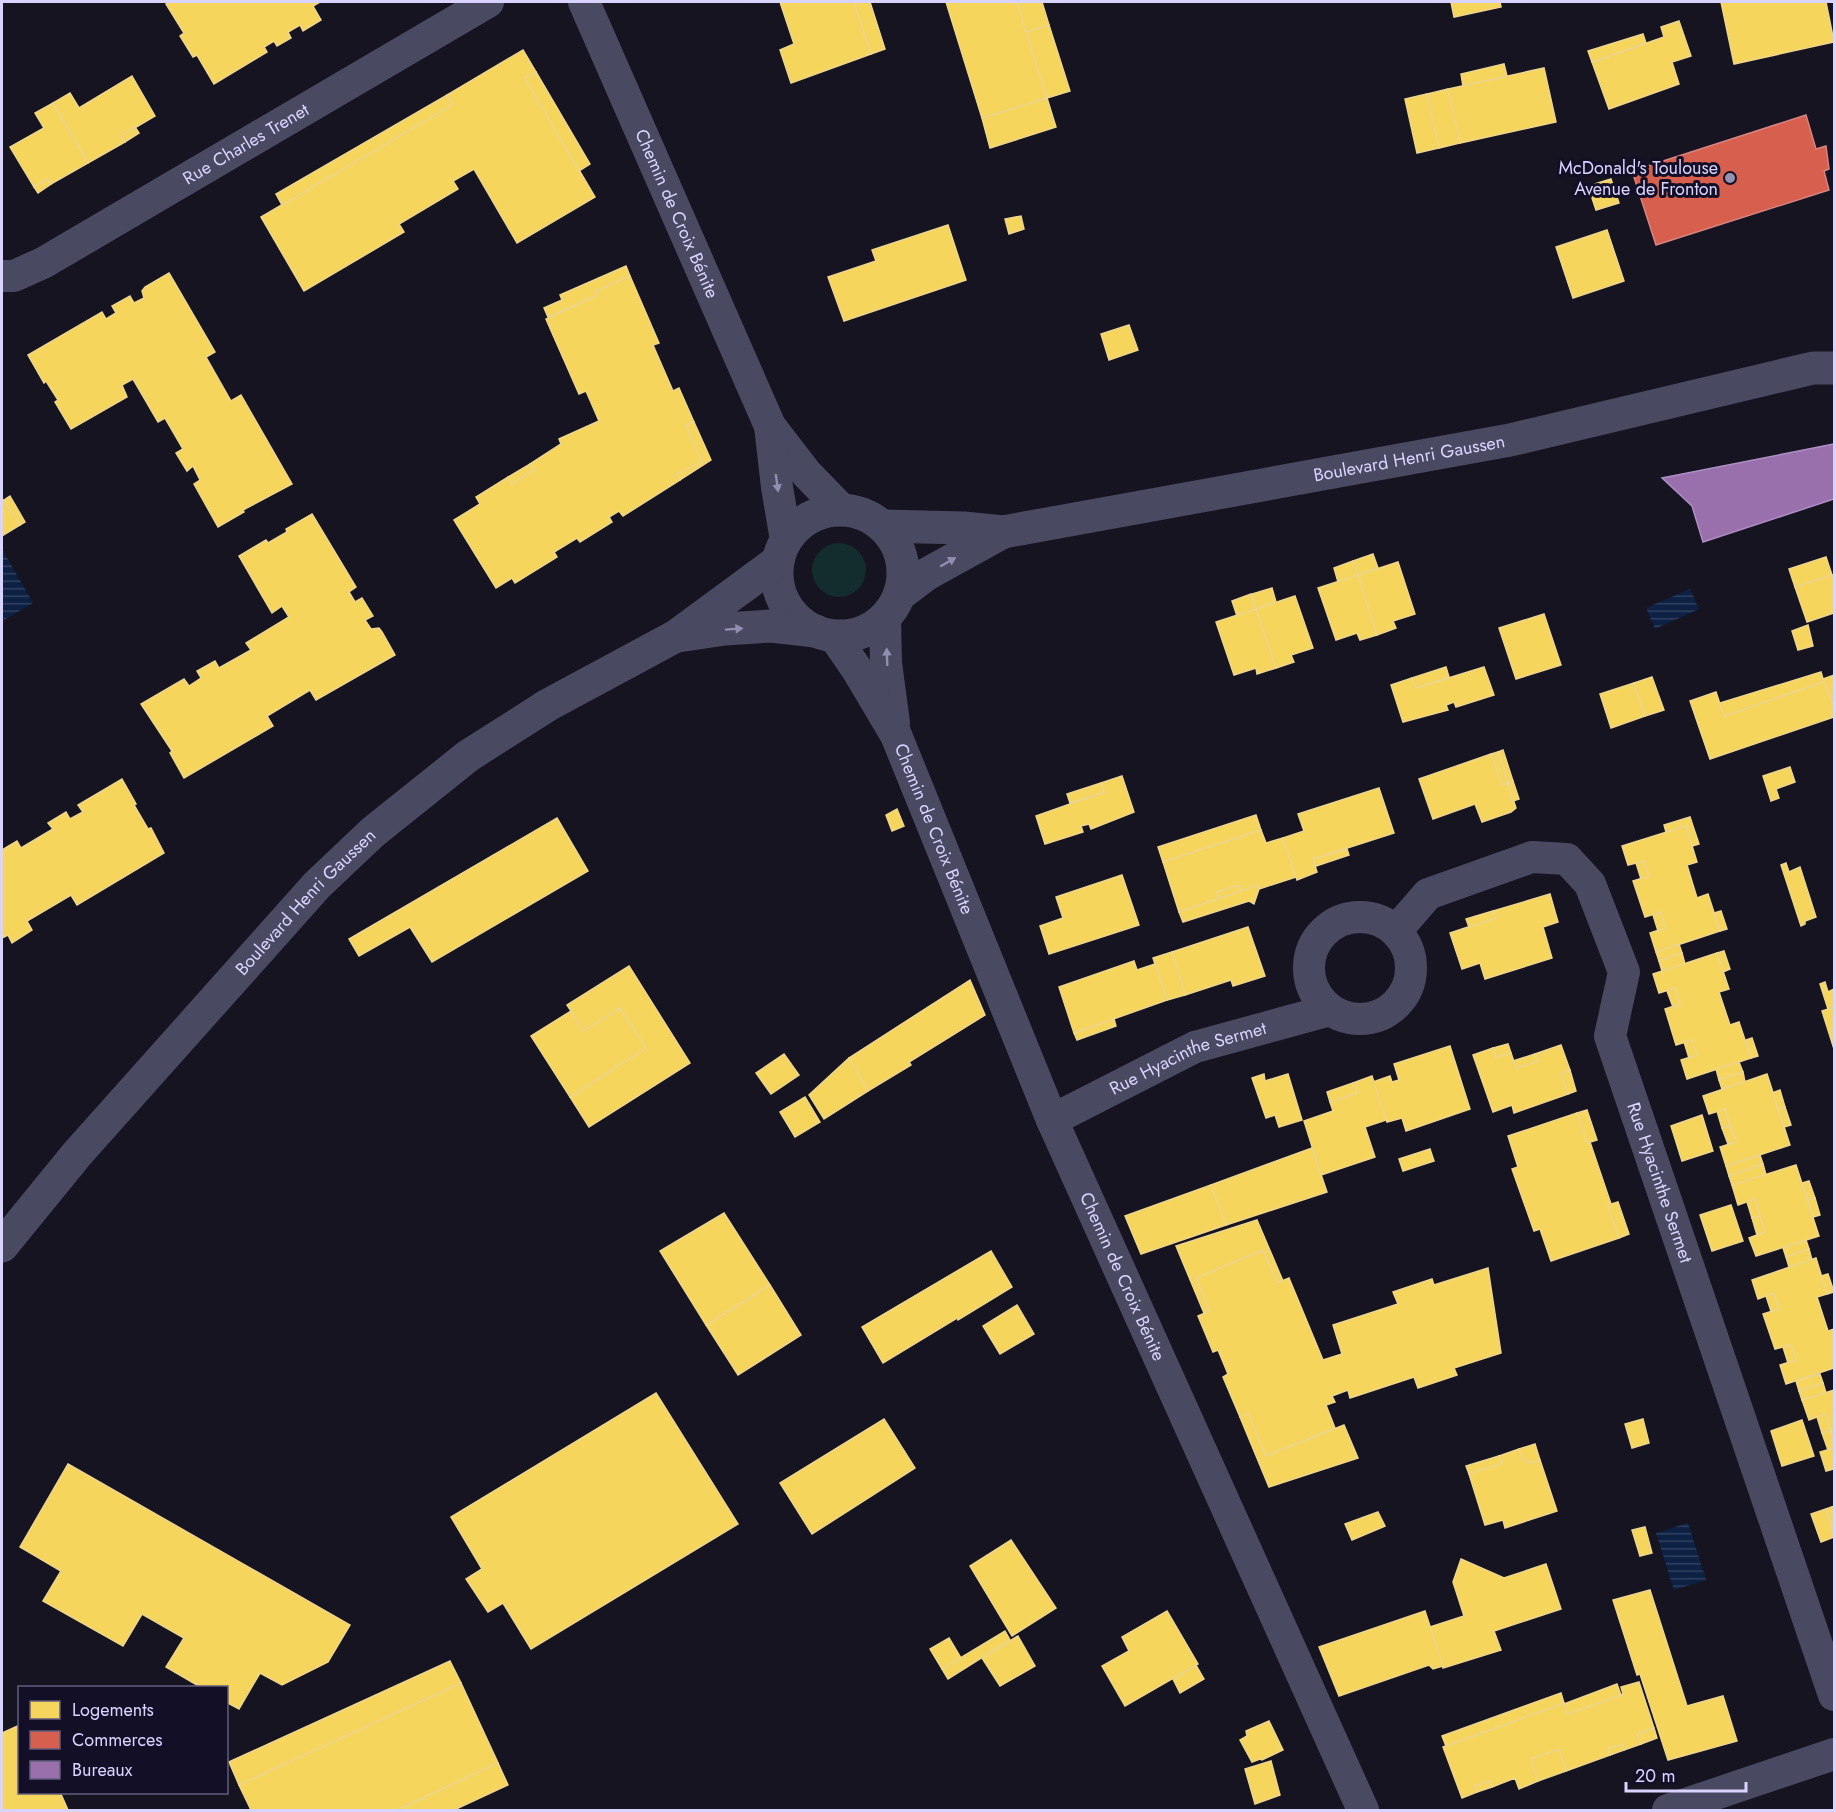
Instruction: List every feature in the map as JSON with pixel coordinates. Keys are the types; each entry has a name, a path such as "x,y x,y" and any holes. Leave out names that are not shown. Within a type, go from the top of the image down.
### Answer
{"street":[{"name":"Rue Charles Trenet","path":"2,276 14,276 43,263 488,2"},
{"name":"Chemin de Croix Bénite","path":"584,2 770,426 807,474 842,510"},
{"name":"Boulevard Henri Gaussen","path":"882,526 964,528 1003,532 1510,440 1827,363"},
{"name":"Chemin de Croix Bénite","path":"770,426 782,551"},
{"name":"Boulevard Henri Gaussen","path":"2,1246 77,1154 317,885 373,832 478,750 548,705 676,636 782,551 797,527 825,512 842,510 856,512 882,526 894,540 901,558 903,577 892,606"},
{"name":"Boulevard Henri Gaussen","path":"676,636 725,629 771,626 852,635 870,628 927,574 1003,532"},
{"path":"782,551 778,583 784,603 798,620 825,633"},
{"name":"Chemin de Croix Bénite","path":"892,606 886,663 896,735"},
{"name":"Chemin de Croix Bénite","path":"825,633 858,671 896,735 1052,1120 1363,1810"},
{"name":"Rue Hyacinthe Sermet","path":"1052,1120 1195,1047 1330,1011 1351,1019 1373,1017 1392,1008 1406,991 1411,970 1408,949 1396,931 1428,894 1532,857 1567,859 1590,884 1624,972 1610,1036 1834,1695"},
{"path":"1330,1011 1315,992 1308,969 1313,945 1328,927 1351,917 1375,918 1396,931"},
{"path":"1668,1810 1834,1754"}],"green space":[{"path":"839,543 849,545 858,551 864,560 866,570 864,580 858,589 849,595 839,597 829,595 820,589 814,580 812,570 814,560 820,551 829,545"}],"water":[{"path":"2,549 33,603 4,620 2,616"},
{"path":"1690,589 1699,609 1655,629 1646,608"},
{"path":"1688,1523 1706,1580 1674,1590 1656,1533"}],"building: Logements":[{"path":"170,2 320,2 313,6 321,20 303,31 300,25 288,32 291,38 277,46 274,41 264,47 267,52 214,84 197,55 193,57 180,36 184,33 166,4"},
{"path":"780,2 854,2 871,54 791,83 780,50 794,44"},
{"path":"854,2 870,2 885,49 871,54"},
{"path":"946,2 1017,2 1047,98 982,118"},
{"path":"1017,2 1042,2 1049,25 1026,32"},
{"path":"1451,2 1500,2 1501,7 1454,17"},
{"path":"1721,2 1826,2 1834,42 1734,64"},
{"path":"1679,21 1691,56 1672,62 1679,84 1609,109 1592,62 1664,37 1661,27"},
{"path":"1049,25 1070,91 1047,98 1026,32"},
{"path":"1643,34 1646,43 1592,62 1588,51"},
{"path":"523,50 536,72 525,78 595,197 517,243 474,169 453,181 458,189 399,224 404,232 304,291 261,217 452,105 447,95"},
{"path":"1504,64 1507,76 1463,86 1461,74"},
{"path":"1544,68 1556,122 1460,143 1448,89"},
{"path":"536,72 590,164 579,171 525,78"},
{"path":"132,76 155,116 121,136 125,142 88,163 53,103 70,93 79,108"},
{"path":"1448,89 1460,143 1439,148 1427,94"},
{"path":"1427,94 1439,148 1417,153 1405,99"},
{"path":"447,95 452,105 282,205 276,194"},
{"path":"1047,98 1056,127 990,148 982,118"},
{"path":"53,103 88,163 51,184 47,179 34,187 10,147 44,128 35,113"},
{"path":"135,127 139,133 125,142 121,136"},
{"path":"47,179 51,184 38,193 34,187"},
{"path":"1611,179 1619,203 1596,210 1588,186"},
{"path":"1021,216 1024,229 1009,234 1005,219"},
{"path":"948,225 966,280 844,321 828,277 876,261 872,250"},
{"path":"1607,230 1624,281 1573,298 1556,247"},
{"path":"626,266 630,276 596,291 597,295 548,317 544,308 562,300 560,295"},
{"path":"169,273 215,352 206,357 231,401 241,395 292,484 243,510 244,512 218,527 194,484 200,480 193,466 187,471 176,453 183,449 165,418 158,422 133,379 122,385 127,397 71,429 55,402 58,400 46,381 44,383 28,355 102,312 106,319 116,313 112,306 130,296 134,303 144,298 142,291 145,287"},
{"path":"630,276 659,343 653,345 673,391 679,388 694,422 686,425 702,462 677,474 680,480 623,516 619,511 609,517 612,522 580,542 577,538 554,552 557,557 515,583 512,578 496,588 454,520 480,504 476,497 508,477 512,484 534,470 530,464 561,444 559,439 599,421 586,391 579,394 546,319 597,295 596,291"},
{"path":"1129,325 1138,350 1109,360 1101,334"},
{"path":"694,422 711,460 680,480 677,474 702,462 686,425"},
{"path":"530,464 534,470 512,484 508,477"},
{"path":"10,496 25,522 20,525 4,500"},
{"path":"4,500 20,525 2,536 2,501"},
{"path":"312,514 356,587 349,592 355,602 362,598 373,616 365,620 371,629 379,628 395,655 316,700 310,690 267,716 273,726 184,778 170,753 172,751 141,704 184,679 189,686 201,678 197,671 215,661 219,668 251,650 246,643 289,617 282,606 272,613 239,556 266,540 268,543"},
{"path":"1373,554 1378,568 1358,575 1353,561"},
{"path":"1826,557 1832,575 1795,587 1789,569"},
{"path":"1353,561 1358,575 1338,582 1334,568"},
{"path":"1398,562 1415,614 1393,621 1396,628 1377,635 1358,575"},
{"path":"1358,575 1377,635 1360,640 1357,633 1336,640 1318,588"},
{"path":"1832,575 1834,613 1807,622 1795,587"},
{"path":"1272,588 1276,602 1256,609 1252,594"},
{"path":"1251,594 1256,609 1237,616 1232,601"},
{"path":"1295,596 1313,648 1291,655 1294,662 1276,668 1256,609"},
{"path":"1256,609 1276,668 1257,674 1256,668 1234,675 1216,622"},
{"path":"1544,614 1561,665 1516,679 1499,628"},
{"path":"1808,625 1813,646 1798,650 1792,631"},
{"path":"1446,667 1449,677 1416,688 1412,678"},
{"path":"1484,667 1494,695 1456,707 1454,702 1446,705 1448,710 1403,722 1391,685 1412,678 1416,688"},
{"path":"1821,672 1824,682 1724,716 1720,703"},
{"path":"1834,675 1834,703 1833,704 1823,679"},
{"path":"1652,677 1664,710 1645,716 1634,683"},
{"path":"1824,682 1834,708 1834,717 1710,759 1690,701 1716,692 1724,716"},
{"path":"1634,683 1645,716 1611,728 1600,694"},
{"path":"1503,750 1513,781 1508,783 1498,752"},
{"path":"1498,752 1508,783 1502,785 1491,754"},
{"path":"1491,754 1502,785 1508,783 1516,808 1482,822 1475,804 1433,819 1419,779"},
{"path":"1790,767 1795,782 1776,789 1779,798 1771,801 1763,776"},
{"path":"1122,776 1134,812 1091,829 1089,824 1081,826 1083,832 1045,844 1036,816 1104,792 1101,783"},
{"path":"122,779 136,804 134,805 148,829 151,828 164,853 77,905 71,895 27,921 32,930 12,943 8,935 2,938 2,850 17,841 21,848 53,829 48,823 66,812 70,819 83,812 78,805"},
{"path":"1513,781 1519,799 1513,801 1508,783"},
{"path":"1101,783 1104,792 1070,803 1067,794"},
{"path":"1379,788 1394,833 1313,859 1317,872 1297,880 1283,838 1304,831 1298,814"},
{"path":"897,809 904,826 892,831 886,815"},
{"path":"1256,815 1261,830 1163,862 1158,847"},
{"path":"1690,817 1699,844 1692,846 1686,826 1666,832 1664,825"},
{"path":"557,818 588,871 432,962 410,927 359,956 349,939"},
{"path":"1686,826 1697,862 1687,865 1697,898 1708,894 1720,931 1656,952 1650,933 1665,928 1661,912 1645,917 1633,881 1649,876 1644,861 1628,865 1622,846"},
{"path":"1261,830 1266,843 1283,838 1296,877 1259,889 1258,885 1241,891 1239,885 1217,892 1219,898 1179,912 1163,862"},
{"path":"1347,849 1349,855 1316,866 1313,859"},
{"path":"1644,861 1649,876 1641,879 1636,863"},
{"path":"1786,863 1789,872 1800,867 1816,917 1805,921 1805,924 1801,926 1781,865"},
{"path":"1122,875 1139,925 1049,954 1040,926 1063,918 1056,897"},
{"path":"1239,885 1241,891 1219,898 1217,892"},
{"path":"1258,885 1259,889 1254,904 1249,901 1183,922 1179,912"},
{"path":"1550,894 1558,922 1543,927 1552,958 1485,979 1480,963 1462,969 1450,933 1495,918 1493,911"},
{"path":"1493,911 1495,918 1469,927 1466,919"},
{"path":"1721,911 1727,929 1720,931 1714,913"},
{"path":"1661,912 1665,928 1658,931 1653,915"},
{"path":"1248,927 1265,976 1233,986 1231,980 1185,995 1172,952"},
{"path":"1679,944 1682,953 1659,961 1656,952"},
{"path":"1724,951 1730,969 1723,972 1717,953"},
{"path":"1172,952 1185,995 1167,1000 1153,958"},
{"path":"1682,953 1685,964 1662,971 1659,961"},
{"path":"1717,953 1729,989 1719,992 1730,1025 1739,1022 1751,1058 1687,1079 1681,1060 1697,1055 1692,1040 1676,1045 1665,1009 1680,1004 1675,988 1659,993 1653,974"},
{"path":"1134,961 1137,970 1155,964 1167,1000 1074,1033 1059,987"},
{"path":"629,966 690,1063 589,1127 570,1097 646,1048 620,1008 584,1031 567,1005"},
{"path":"970,980 985,1015 909,1062 911,1065 868,1091 849,1058"},
{"path":"1825,982 1828,992 1834,989 1834,1007 1828,1009 1820,984"},
{"path":"1675,988 1680,1004 1673,1007 1667,991"},
{"path":"1834,1007 1834,1049 1822,1011"},
{"path":"620,1008 646,1048 570,1097 531,1036 571,1011 584,1031"},
{"path":"1114,1019 1116,1026 1077,1040 1074,1033"},
{"path":"1752,1038 1758,1056 1751,1058 1746,1040"},
{"path":"1692,1040 1697,1055 1689,1058 1684,1042"},
{"path":"1508,1044 1511,1053 1496,1057 1493,1048"},
{"path":"1561,1045 1570,1070 1561,1074 1568,1094 1514,1113 1512,1105 1493,1112 1473,1055 1493,1048 1496,1057 1511,1053 1516,1068 1538,1061 1535,1054"},
{"path":"1450,1046 1470,1109 1406,1131 1402,1118 1387,1122 1373,1082 1390,1076 1392,1082 1399,1080 1394,1064"},
{"path":"784,1054 799,1075 771,1094 756,1073"},
{"path":"1535,1054 1538,1061 1516,1068 1513,1061"},
{"path":"849,1058 868,1091 824,1119 809,1095"},
{"path":"1739,1062 1743,1072 1719,1080 1716,1069"},
{"path":"1570,1070 1576,1091 1568,1094 1561,1074"},
{"path":"1743,1072 1745,1082 1722,1089 1719,1080"},
{"path":"1264,1074 1265,1081 1288,1074 1302,1120 1279,1127 1275,1115 1266,1118 1252,1078"},
{"path":"1767,1074 1790,1145 1726,1166 1720,1147 1736,1142 1725,1109 1709,1114 1703,1096"},
{"path":"1372,1076 1386,1120 1365,1127 1375,1157 1321,1175 1304,1121 1333,1111 1330,1102 1357,1093 1353,1083"},
{"path":"1353,1083 1357,1093 1330,1102 1327,1092"},
{"path":"1780,1090 1785,1107 1778,1109 1772,1093"},
{"path":"805,1097 820,1122 795,1137 780,1112"},
{"path":"1785,1107 1791,1125 1784,1127 1778,1109"},
{"path":"1725,1109 1730,1126 1722,1128 1717,1111"},
{"path":"1587,1110 1597,1140 1587,1143 1577,1113"},
{"path":"1577,1113 1587,1143 1590,1142 1611,1204 1608,1205 1619,1238 1551,1261 1540,1229 1534,1231 1512,1169 1518,1167 1508,1136"},
{"path":"1702,1115 1713,1151 1682,1161 1671,1126"},
{"path":"1730,1126 1736,1142 1728,1144 1722,1128"},
{"path":"1312,1148 1327,1192 1226,1225 1211,1185"},
{"path":"1430,1149 1434,1161 1403,1171 1399,1159"},
{"path":"1760,1155 1763,1164 1729,1176 1726,1166"},
{"path":"1763,1164 1766,1175 1732,1185 1729,1176"},
{"path":"1796,1165 1819,1236 1756,1256 1749,1238 1765,1232 1755,1199 1738,1205 1732,1185"},
{"path":"1809,1181 1815,1198 1808,1200 1802,1183"},
{"path":"1211,1185 1226,1225 1141,1254 1125,1216"},
{"path":"1815,1198 1820,1215 1813,1217 1808,1200"},
{"path":"1755,1199 1760,1216 1752,1218 1747,1202"},
{"path":"1618,1202 1629,1234 1619,1238 1608,1205"},
{"path":"1731,1205 1743,1241 1712,1251 1700,1215"},
{"path":"724,1213 770,1285 706,1325 660,1251"},
{"path":"1760,1216 1765,1232 1757,1235 1752,1218"},
{"path":"1257,1220 1283,1281 1277,1283 1263,1250 1196,1278 1210,1311 1204,1313 1176,1246"},
{"path":"1806,1240 1809,1249 1786,1257 1783,1248"},
{"path":"1809,1249 1812,1260 1789,1267 1786,1257"},
{"path":"1263,1250 1277,1283 1289,1278 1323,1360 1342,1354 1333,1325 1398,1304 1393,1292 1432,1279 1434,1285 1488,1268 1501,1353 1454,1368 1457,1375 1418,1388 1414,1377 1350,1398 1348,1390 1332,1396 1335,1402 1326,1405 1335,1428 1266,1456 1248,1413 1240,1417 1223,1377 1228,1374 1218,1350 1213,1352 1198,1316 1210,1311 1196,1278"},
{"path":"991,1251 1012,1287 883,1363 862,1327"},
{"path":"1816,1258 1827,1294 1817,1297 1828,1331 1834,1329 1834,1368 1786,1384 1780,1365 1796,1360 1791,1345 1775,1349 1763,1314 1779,1309 1774,1293 1758,1299 1752,1280"},
{"path":"1828,1274 1834,1292 1827,1294 1821,1276"},
{"path":"770,1285 801,1335 738,1375 706,1325"},
{"path":"1774,1293 1779,1309 1771,1311 1766,1296"},
{"path":"1017,1305 1034,1334 1000,1354 983,1326"},
{"path":"1791,1345 1796,1360 1788,1363 1783,1347"},
{"path":"1820,1374 1823,1383 1799,1391 1796,1381"},
{"path":"1823,1383 1826,1393 1802,1400 1799,1391"},
{"path":"1834,1390 1834,1444 1825,1414 1809,1420 1802,1400"},
{"path":"656,1393 738,1524 531,1649 503,1603 488,1612 466,1579 482,1569 451,1517"},
{"path":"1248,1413 1266,1456 1344,1425 1358,1458 1269,1487 1240,1417"},
{"path":"1825,1414 1831,1431 1822,1433 1817,1417"},
{"path":"884,1419 915,1468 812,1534 780,1483"},
{"path":"1643,1419 1649,1443 1632,1448 1625,1424"},
{"path":"1802,1420 1814,1456 1782,1466 1771,1431"},
{"path":"1831,1431 1834,1448 1828,1450 1822,1433"},
{"path":"1535,1444 1540,1460 1530,1463 1522,1458 1519,1449"},
{"path":"1834,1448 1834,1469 1826,1471 1820,1452"},
{"path":"1519,1449 1522,1458 1530,1463 1540,1460 1557,1511 1505,1528 1503,1520 1485,1525 1469,1474 1502,1463 1499,1456"},
{"path":"1499,1456 1502,1463 1469,1474 1466,1466"},
{"path":"68,1464 350,1625 328,1662 282,1685 260,1673 239,1709 228,1703 228,1686 199,1686 166,1667 184,1638 142,1614 123,1646 43,1601 61,1571 20,1547"},
{"path":"1834,1506 1834,1534 1826,1509"},
{"path":"1826,1509 1834,1537 1821,1542 1811,1514"},
{"path":"1378,1512 1385,1526 1352,1540 1345,1524"},
{"path":"1645,1527 1652,1553 1640,1556 1632,1530"},
{"path":"1011,1540 1056,1608 1012,1636 970,1566"},
{"path":"1461,1559 1504,1578 1546,1564 1561,1609 1494,1631 1501,1650 1443,1668 1430,1627 1464,1616 1453,1582"},
{"path":"1650,1590 1687,1706 1723,1696 1737,1741 1668,1760 1613,1600"},
{"path":"1167,1611 1198,1664 1125,1706 1102,1666 1129,1651 1122,1637"},
{"path":"1425,1611 1443,1666 1433,1669 1429,1665 1339,1696 1319,1647"},
{"path":"1005,1631 1010,1640 948,1679 942,1669"},
{"path":"1018,1636 1035,1666 1000,1686 982,1658"},
{"path":"949,1638 961,1658 942,1669 930,1649"},
{"path":"450,1661 461,1683 239,1785 229,1762"},
{"path":"1196,1665 1204,1679 1180,1693 1173,1679"},
{"path":"1639,1682 1654,1728 1637,1734 1641,1744 1624,1750 1622,1744 1608,1749 1610,1755 1566,1771 1559,1749 1531,1759 1538,1781 1519,1789 1515,1778 1492,1787 1489,1781 1475,1786 1477,1792 1462,1798 1443,1747 1564,1703 1568,1714 1623,1694 1621,1687"},
{"path":"461,1683 498,1763 397,1810 251,1810 239,1785"},
{"path":"1617,1684 1621,1695 1568,1714 1564,1704"},
{"path":"1561,1693 1564,1703 1446,1746 1442,1736"},
{"path":"1269,1721 1283,1750 1252,1762 1240,1740 1247,1736 1246,1731"},
{"path":"18,1726 18,1794 61,1794 68,1810 2,1810 2,1733"},
{"path":"1654,1728 1657,1738 1641,1744 1637,1734"},
{"path":"1622,1744 1624,1750 1610,1755 1608,1749"},
{"path":"1559,1749 1566,1771 1538,1781 1531,1759"},
{"path":"1271,1761 1280,1795 1255,1804 1245,1769"},
{"path":"498,1763 508,1785 454,1810 397,1810"},
{"path":"1489,1781 1492,1787 1477,1792 1475,1786"}],"building: Commerces":[{"name":"McDonald's Toulouse Avenue de Fronton","path":"1806,115 1816,149 1826,146 1829,169 1824,171 1829,190 1656,245 1632,171"}],"building: Bureaux":[{"path":"1834,444 1834,499 1703,542 1692,506 1662,478"}],"place":[{"name":"McDonald's Toulouse Avenue de Fronton","path":"1730,178"}]}
